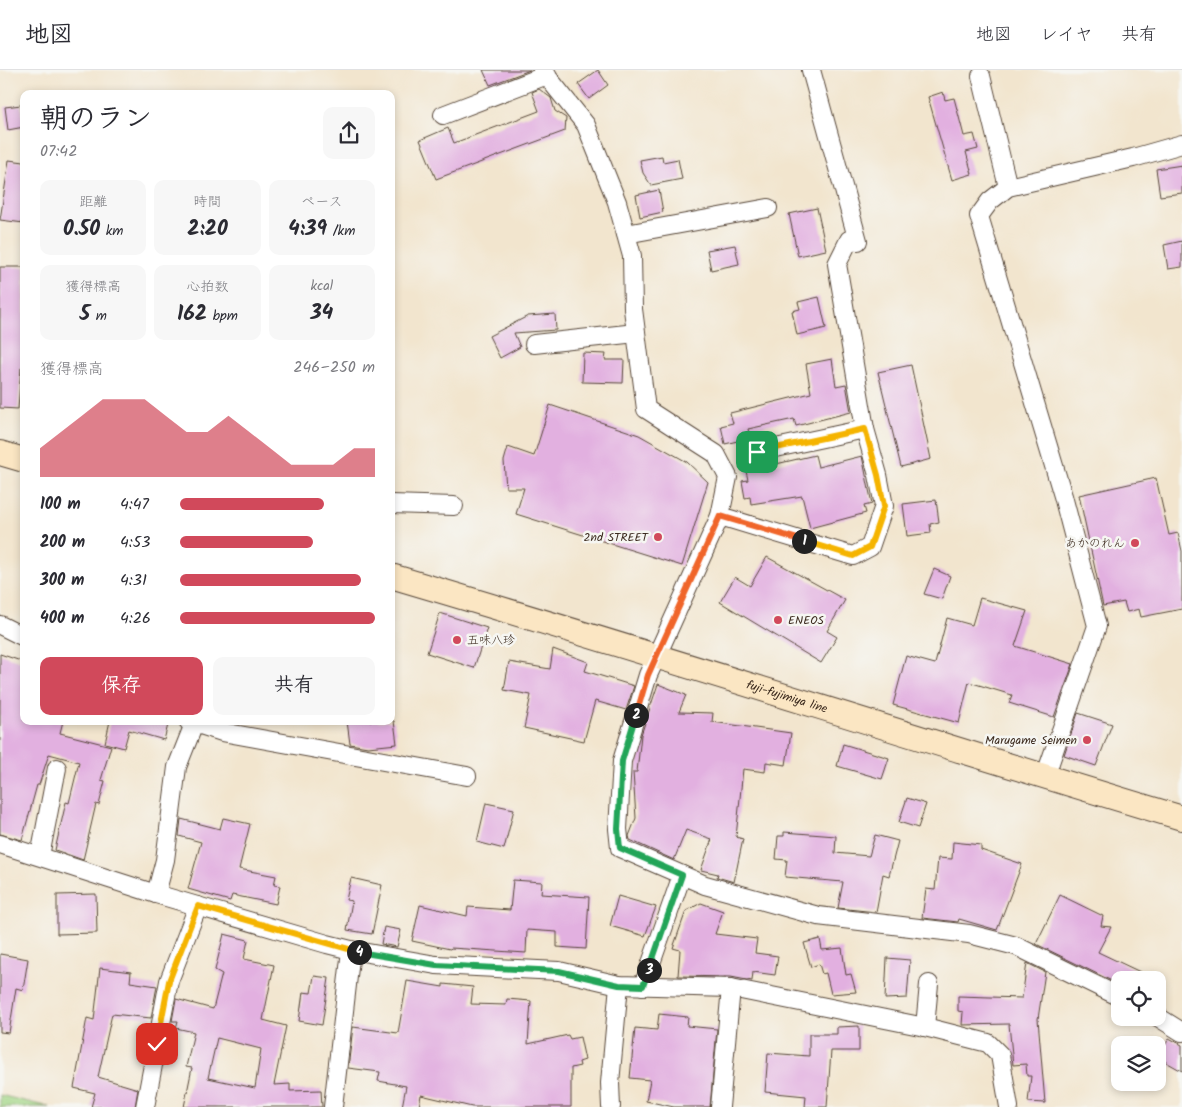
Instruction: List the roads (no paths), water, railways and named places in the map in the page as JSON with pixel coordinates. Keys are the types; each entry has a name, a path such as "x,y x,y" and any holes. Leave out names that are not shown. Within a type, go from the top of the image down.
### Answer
{"main road":[{"path":"0,453 20,459"},
{"name":"fuji-fujimiya line","path":"395,577 658,655 1045,777 1182,818"}],"street":[{"path":"720,516 853,556 870,547 884,506 878,475 865,429 838,264 849,240 858,241 811,70"},
{"path":"443,115 544,72 586,125 617,202 632,256 636,333 646,409 716,454 728,478 720,516 648,675 622,761 618,829 620,848 705,885 818,916 969,934 1016,946 1111,993"},
{"path":"981,76 1008,187"},
{"path":"1045,777 1097,626 1063,496 979,216 990,201 1008,187 1133,158 1182,144"},
{"path":"626,234 768,208"},
{"path":"534,344 636,333"},
{"path":"757,452 865,429"},
{"path":"395,504 454,506"},
{"path":"0,625 20,635"},
{"path":"156,894 165,860 177,767 190,725"},
{"path":"198,725 222,732 467,776"},
{"path":"40,856 57,768"},
{"path":"0,844 156,894 352,950 436,965 559,971 619,985 732,988 925,1027 988,1043 1000,1055 1010,1107"},
{"path":"643,986 682,875"},
{"path":"145,1107 169,981 198,906"},
{"path":"333,1107 352,950"},
{"path":"925,1027 929,984"},
{"path":"611,1107 610,1083 619,985"},
{"path":"720,1107 732,988"},
{"path":"1166,1022 1182,1032"}],"place":[{"name":"2nd STREET","path":"658,537"},
{"name":"あかのれん","path":"1135,543"},
{"name":"ENEOS","path":"778,620"},
{"name":"五味八珍","path":"457,640"},
{"name":"Marugame Seimen","path":"1087,740"}]}
